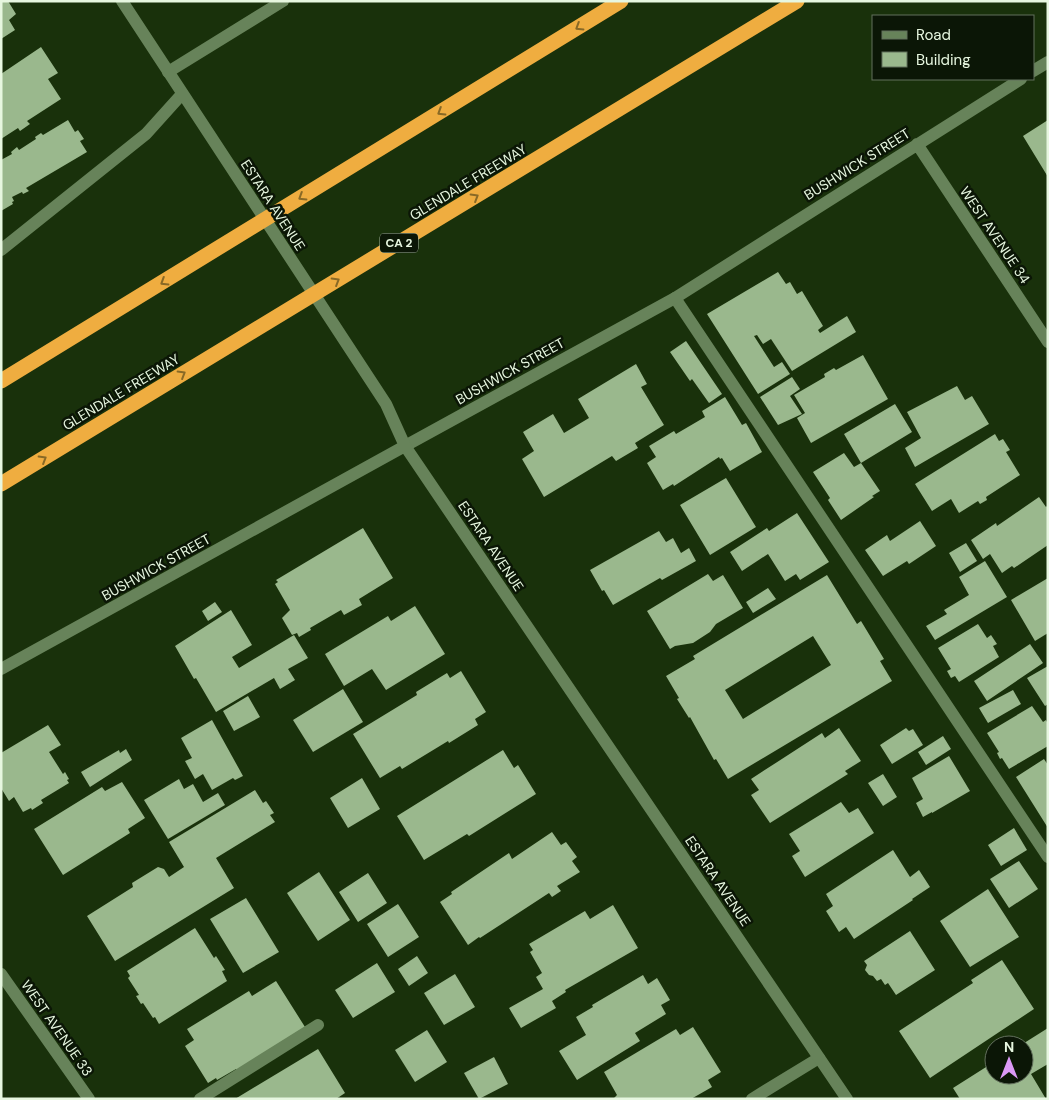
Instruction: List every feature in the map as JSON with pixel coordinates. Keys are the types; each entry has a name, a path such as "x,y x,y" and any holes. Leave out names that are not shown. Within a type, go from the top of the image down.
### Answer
{"highway":[{"path":"1,381 621,1"},
{"name":"GLENDALE FREEWAY","path":"1,484 797,1"}],"street":[{"name":"ESTARA AVENUE","path":"122,1 386,404 405,446 847,1099"},
{"path":"168,72 283,1"},
{"path":"1034,71 1048,62"},
{"name":"BUSHWICK STREET","path":"1,669 675,298 1019,80"},
{"path":"1,250 146,134 182,94"},
{"name":"WEST AVENUE 34","path":"917,144 1048,342"},
{"path":"675,298 1048,857"},
{"name":"WEST AVENUE 33","path":"1,974 89,1099"},
{"path":"200,1099 318,1025"},
{"path":"752,1099 819,1058"}],"building":[{"path":"1,1 8,1 16,14 9,20 15,30 1,39"},
{"path":"41,47 58,73 48,79 61,99 27,121 30,124 20,131 18,128 1,139 1,74"},
{"path":"68,120 75,132 78,130 84,139 80,141 87,152 26,188 29,191 12,197 13,204 1,211 1,160 12,154 11,152 17,147 19,150 36,139 35,137 41,133 43,135"},
{"path":"1048,120 1048,177 1023,136"},
{"path":"778,272 786,284 790,282 797,294 802,291 823,326 818,330 820,333 847,316 856,332 792,371 771,339 763,344 757,335 754,336 774,367 782,362 790,374 758,394 707,314"},
{"path":"686,341 722,394 709,403 692,379 690,381 670,352"},
{"path":"863,355 888,399 811,443 797,418 805,413 794,395 825,377 824,374 834,368 836,370"},
{"path":"636,364 647,384 641,387 664,425 635,443 638,448 616,461 612,456 544,497 522,459 534,451 523,432 553,414 564,433 589,418 578,399"},
{"path":"792,377 800,389 790,396 802,414 778,425 760,397"},
{"path":"957,386 965,400 972,396 989,424 915,467 905,448 921,438 907,412"},
{"path":"725,397 742,425 746,423 762,452 730,471 722,458 720,459 719,457 674,486 673,484 663,490 647,463 656,457 649,446 674,431 676,434 705,417 702,411"},
{"path":"895,404 912,432 861,463 844,434"},
{"path":"995,434 999,441 1003,439 1010,450 1006,452 1020,475 986,497 987,500 980,504 978,501 959,513 951,499 932,511 915,484"},
{"path":"844,453 854,467 861,463 880,491 841,520 828,500 830,498 813,472"},
{"path":"726,478 756,527 710,555 680,505"},
{"path":"1039,497 1046,507 1048,505 1048,545 1014,568 1012,566 1002,573 990,554 983,559 971,540 996,523 997,526"},
{"path":"797,513 829,562 800,580 796,574 785,581 768,554 742,571 730,552 767,528 769,531"},
{"path":"920,521 936,546 909,564 907,561 883,576 865,550 887,535 890,541"},
{"path":"363,528 393,578 359,599 362,605 344,615 341,610 310,628 311,630 299,637 297,633 292,635 282,618 290,610 275,584 278,582 276,580"},
{"path":"659,531 666,542 673,538 681,553 689,548 696,561 662,580 660,578 613,605 604,590 602,591 590,570"},
{"path":"966,543 977,561 960,572 949,553"},
{"path":"985,561 1007,597 935,640 926,626 947,614 944,610 969,595 959,577"},
{"path":"708,574 713,581 723,575 743,608 716,624 710,632 693,643 675,646 670,649 647,611"},
{"path":"827,575 857,624 861,621 884,659 880,661 892,681 728,779 716,759 714,760 690,717 677,699 679,698 666,676 695,659 693,656","holes":["813,636 831,665 743,719 725,690"]},
{"path":"1048,578 1048,633 1035,641 1011,600"},
{"path":"768,588 776,599 753,613 746,602"},
{"path":"215,602 222,612 208,621 202,611"},
{"path":"415,606 445,654 386,690 372,669 344,686 325,654 388,616 391,621"},
{"path":"231,610 252,645 232,657 239,668 294,635 308,658 288,669 295,680 280,689 274,678 216,712 175,646"},
{"path":"978,624 987,638 991,635 997,644 993,646 999,657 959,682 955,676 951,678 947,671 951,669 938,648"},
{"path":"1030,644 1043,663 987,701 974,681"},
{"path":"1048,666 1048,704 1045,706 1027,678"},
{"path":"461,671 486,712 475,719 478,725 402,769 400,766 380,778 353,734 417,695 416,692 447,673 450,678"},
{"path":"343,689 363,722 313,752 293,720"},
{"path":"1013,690 1021,704 988,723 979,708"},
{"path":"248,696 260,717 234,731 223,711"},
{"path":"1032,706 1043,722 1046,720 1048,724 1048,746 1009,769 1002,758 1000,759 997,753 999,752 987,733"},
{"path":"212,720 243,776 235,780 233,778 212,790 203,774 195,779 185,761 192,758 181,738"},
{"path":"48,725 61,745 49,752 63,774 65,772 69,783 41,800 43,803 32,810 31,808 23,812 14,797 9,801 1,788 1,753"},
{"path":"839,728 861,761 845,771 848,774 770,823 751,795 759,790 751,779 822,733 825,738"},
{"path":"906,728 909,731 913,729 923,745 892,764 880,745"},
{"path":"943,736 951,749 926,765 918,752"},
{"path":"126,749 132,760 90,787 81,772 119,750 120,753"},
{"path":"503,750 514,768 518,765 536,794 469,836 467,834 424,860 397,816"},
{"path":"949,756 970,791 923,817 916,803 923,799 912,778"},
{"path":"1044,759 1048,765 1048,828 1016,777"},
{"path":"883,774 897,797 883,806 868,783"},
{"path":"362,778 380,809 348,828 330,798"},
{"path":"179,779 184,789 193,784 203,802 218,793 225,805 168,839 144,800"},
{"path":"122,782 145,818 128,829 130,833 63,875 34,829 102,787 105,791"},
{"path":"255,790 263,803 266,801 274,813 270,815 275,822 216,858 234,888 115,961 87,916 133,887 132,883 158,867 164,869 169,877 184,867 169,842"},
{"path":"841,802 849,813 858,808 874,833 805,877 792,856 800,851 789,834"},
{"path":"1014,828 1027,850 1001,866 988,845"},
{"path":"552,832 561,845 566,842 577,857 572,861 580,872 557,886 561,891 552,897 549,893 468,945 440,902 452,894 451,892 509,853 512,859"},
{"path":"893,850 910,877 919,870 930,887 854,939 846,927 839,932 826,911 833,906 826,894"},
{"path":"1019,861 1038,889 1009,908 990,879"},
{"path":"319,872 350,920 318,941 287,893"},
{"path":"368,873 387,903 358,922 339,892"},
{"path":"988,889 1019,937 970,967 940,921"},
{"path":"246,898 279,952 243,973 210,919"},
{"path":"398,904 419,937 388,957 367,924"},
{"path":"613,905 638,948 565,990 566,992 552,1001 556,1008 521,1028 509,1008 543,989 536,977 542,973 530,952 533,950 529,944 585,911 590,919"},
{"path":"195,928 214,958 216,956 225,970 222,971 227,981 159,1024 136,996 139,995 128,978 130,976 127,971"},
{"path":"910,931 935,970 896,995 888,983 885,985 881,979 877,981 873,976 869,975 865,970 867,965 864,961"},
{"path":"417,956 428,973 409,986 398,969"},
{"path":"1002,960 1034,1009 995,1035 984,1035 984,1042 930,1078 899,1031 973,983 971,980"},
{"path":"377,963 395,992 353,1018 335,990"},
{"path":"455,974 475,1007 444,1025 424,993"},
{"path":"643,975 648,984 657,978 670,1000 661,1005 666,1014 635,1033 640,1041 577,1080 559,1051 586,1035 576,1017 593,1007 592,1005"},
{"path":"276,981 305,1027 237,1071 236,1069 208,1083 185,1046 194,1040 187,1029 249,991 252,996"},
{"path":"693,1027 721,1072 708,1080 712,1087 691,1099 614,1099 617,1095 604,1072 676,1029 680,1035"},
{"path":"1048,1028 1048,1064 1034,1072 1034,1037"},
{"path":"427,1030 447,1062 415,1082 395,1050"},
{"path":"318,1049 345,1093 336,1099 235,1099"},
{"path":"494,1057 508,1084 479,1099 464,1073"},
{"path":"984,1068 984,1085 1034,1085 1034,1079 1046,1099 960,1099 953,1088"}]}
